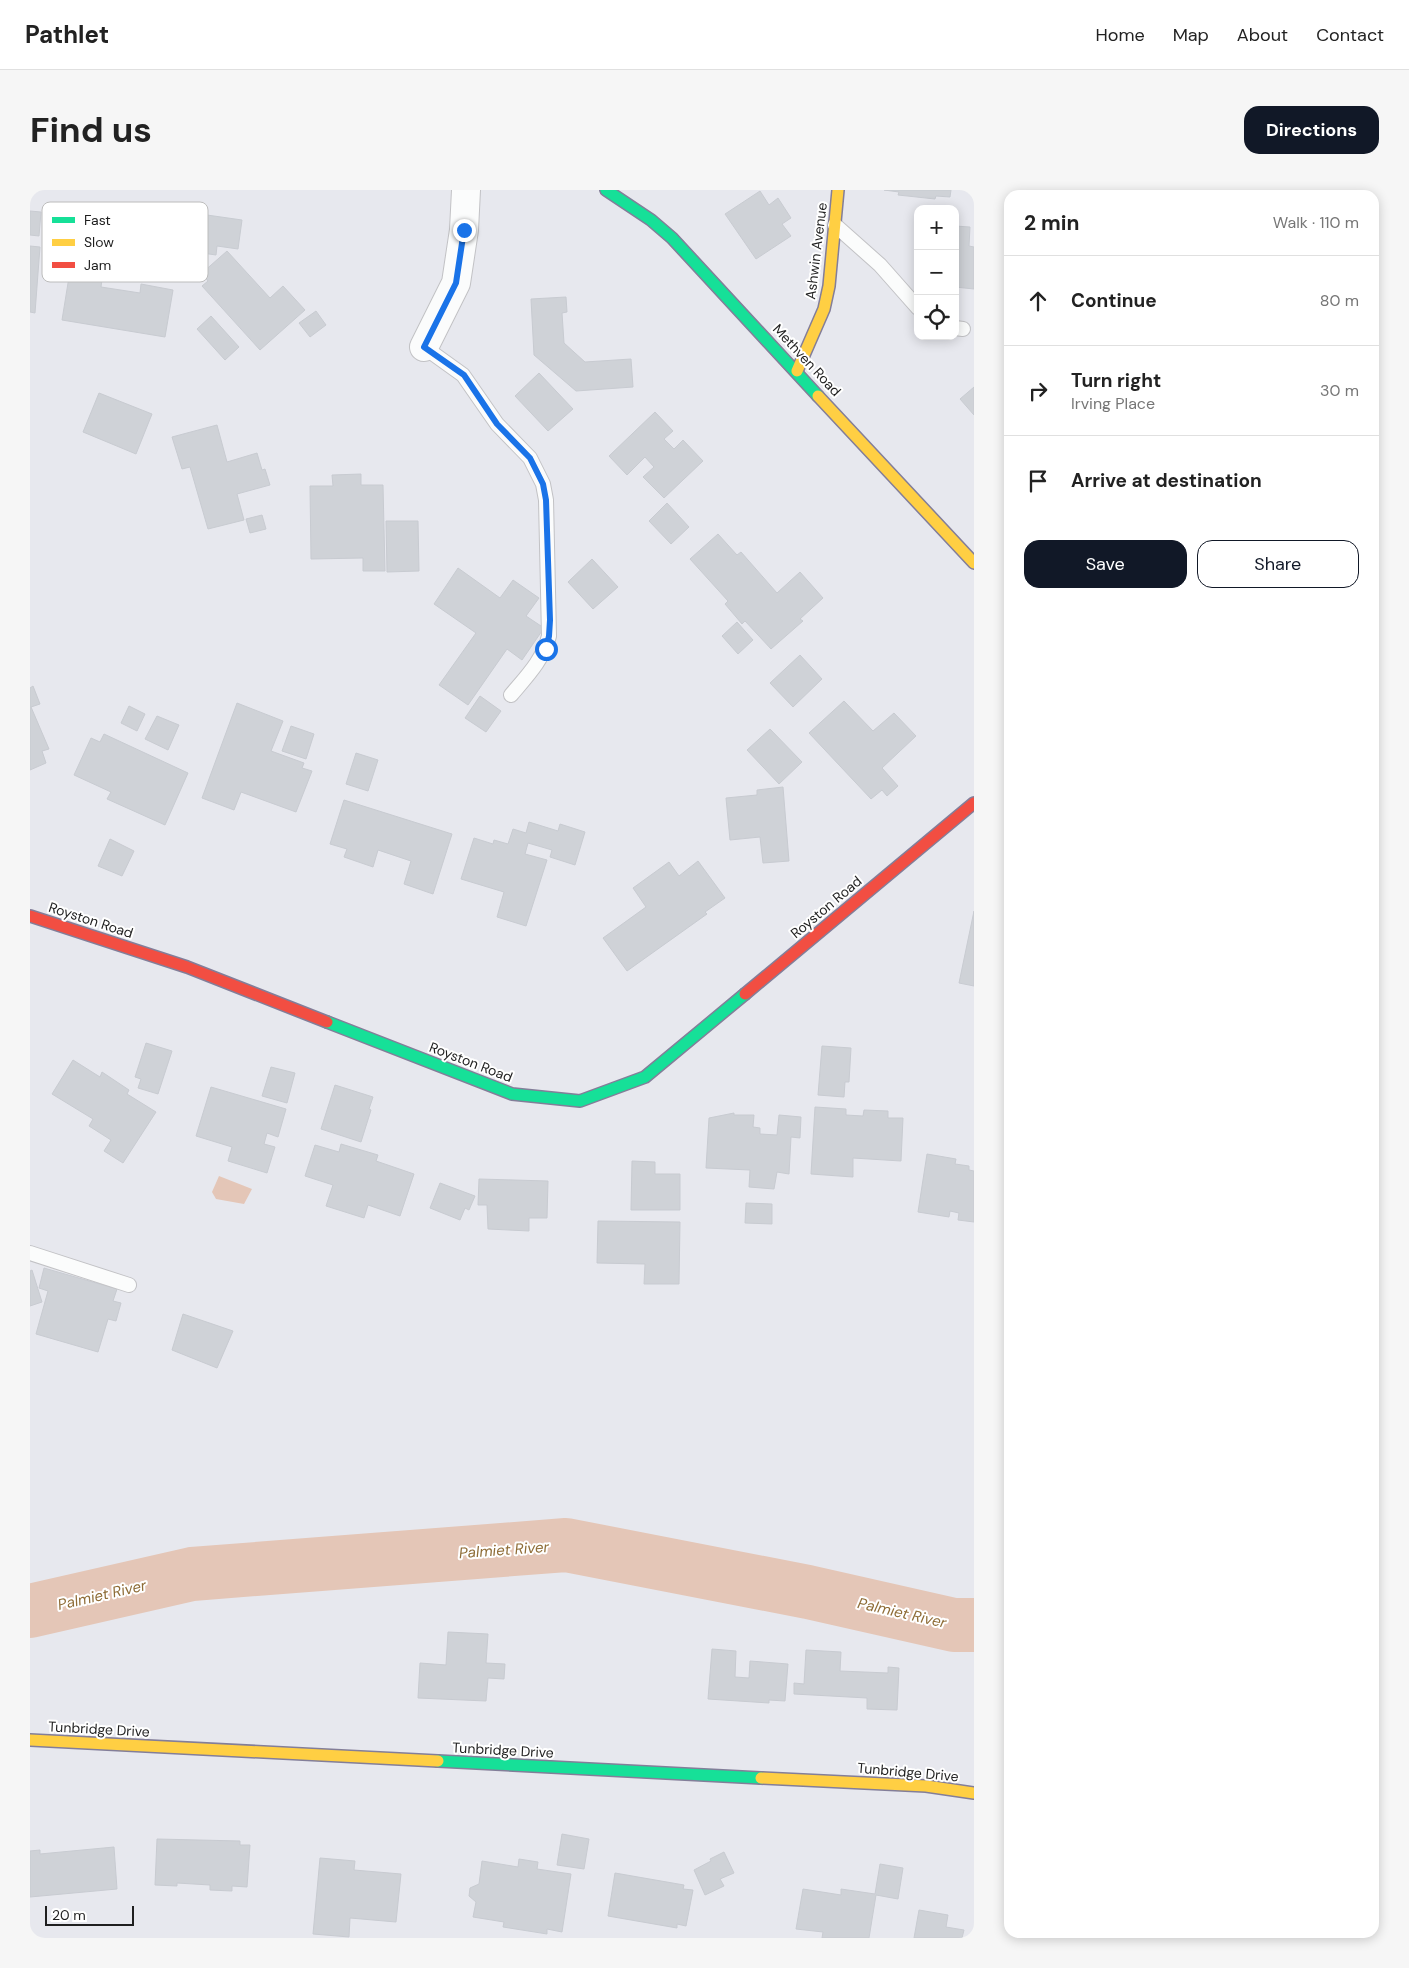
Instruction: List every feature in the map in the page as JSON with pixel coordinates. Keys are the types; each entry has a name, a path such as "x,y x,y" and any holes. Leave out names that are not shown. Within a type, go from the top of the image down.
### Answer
{"street":[{"path":"424,347 456,283 464,230 466,190"},
{"name":"Methven Road","path":"606,190 651,220 672,238 797,370 974,563"},
{"name":"Ashwin Avenue","path":"797,370 824,309 829,286 838,190"},
{"name":"Royston Road","path":"30,916 187,967 512,1094 580,1101 645,1077 974,803"},
{"name":"Tunbridge Drive","path":"30,1740 926,1786 974,1793"}],"lane":[{"path":"835,225 880,265 914,303"},
{"path":"424,347 464,375 497,424 530,458 543,484 546,500 549,636 546,649 538,663 511,695"},
{"path":"30,1254 129,1285"}],"shaded area":[{"path":"219,1176 252,1189 244,1204 216,1199 212,1192"}],"building":[{"path":"884,190 951,190 950,197 936,196 935,199 898,195 899,192"},
{"path":"760,191 769,205 778,198 791,218 782,224 791,236 756,259 725,214"},
{"path":"30,211 41,212 39,236 30,235"},
{"path":"208,215 242,220 238,249 217,246 216,255 208,254"},
{"path":"959,226 970,227 969,246 974,247 974,289 959,287"},
{"path":"30,246 40,247 35,313 30,312"},
{"path":"227,251 270,298 283,286 305,310 260,350 202,286 208,282 208,268"},
{"path":"68,282 102,282 101,287 140,293 141,284 173,290 165,337 62,320"},
{"path":"566,297 567,312 562,313 564,343 585,362 631,359 633,387 576,391 534,355 531,299"},
{"path":"316,311 326,325 310,337 299,323"},
{"path":"211,316 239,347 225,360 197,329"},
{"path":"539,373 573,409 548,431 515,396"},
{"path":"974,387 974,415 960,399"},
{"path":"99,393 152,414 136,454 83,432"},
{"path":"655,412 673,431 664,439 674,449 683,440 703,461 664,498 643,477 654,467 645,457 627,475 609,456"},
{"path":"217,425 227,462 257,453 262,470 265,469 270,485 237,494 244,520 208,529 190,467 182,469 172,437"},
{"path":"361,474 361,485 383,485 385,571 363,571 363,558 311,559 310,486 333,486 332,475"},
{"path":"667,503 689,527 671,544 649,521"},
{"path":"262,515 266,529 250,533 246,519"},
{"path":"386,521 418,521 419,571 387,572"},
{"path":"718,534 737,555 741,552 777,593 800,572 823,598 800,619 803,621 771,649 745,621 742,624 725,604 728,601 690,559"},
{"path":"592,559 618,587 593,609 568,582"},
{"path":"458,568 500,598 513,580 539,598 526,616 544,628 522,660 507,649 468,705 439,685 476,633 434,604"},
{"path":"737,622 753,640 738,654 722,636"},
{"path":"800,655 822,679 793,707 770,683"},
{"path":"33,686 40,704 31,707 49,749 42,751 46,763 30,770 30,688"},
{"path":"480,696 501,711 486,732 465,718"},
{"path":"844,701 873,731 894,713 916,736 882,768 898,786 887,796 882,790 871,799 809,733"},
{"path":"237,703 283,721 271,751 304,763 302,768 312,771 296,812 241,792 234,810 202,798"},
{"path":"129,706 145,714 137,731 121,723"},
{"path":"157,716 179,725 168,750 145,739"},
{"path":"291,726 314,734 306,759 282,751"},
{"path":"770,729 802,762 779,784 747,750"},
{"path":"104,734 188,773 165,825 107,799 111,792 74,775 91,738 100,742"},
{"path":"356,753 378,760 368,791 346,784"},
{"path":"783,787 789,861 763,863 760,837 730,840 726,798 757,795 757,790"},
{"path":"344,800 452,834 433,894 404,884 411,861 378,850 373,867 344,857 347,849 330,844"},
{"path":"529,822 558,831 560,824 585,832 575,865 550,857 552,850 528,843 525,854 547,860 526,926 497,917 504,892 461,879 474,838 493,844 494,840 508,844 513,829 526,833"},
{"path":"110,839 134,851 122,876 98,866"},
{"path":"698,861 725,898 705,912 707,914 627,971 603,938 646,907 633,888 669,862 679,876"},
{"path":"974,911 974,986 959,983"},
{"path":"146,1043 172,1051 158,1094 138,1088 141,1079 135,1077"},
{"path":"822,1046 851,1048 849,1082 845,1082 844,1097 818,1095"},
{"path":"73,1060 100,1077 102,1072 129,1090 127,1094 156,1112 123,1163 104,1151 111,1140 89,1126 93,1119 52,1094"},
{"path":"271,1067 295,1073 287,1103 262,1096"},
{"path":"335,1085 373,1097 361,1142 321,1129"},
{"path":"211,1087 286,1109 278,1137 267,1133 264,1144 275,1147 267,1173 228,1161 232,1147 196,1136"},
{"path":"815,1107 846,1109 846,1115 863,1116 864,1110 888,1111 888,1118 903,1118 901,1161 853,1158 853,1177 811,1174"},
{"path":"734,1113 734,1115 754,1115 753,1127 760,1128 760,1134 777,1135 779,1115 801,1117 800,1138 791,1137 789,1174 777,1172 774,1189 749,1187 750,1170 706,1168 709,1118"},
{"path":"341,1144 378,1155 376,1161 414,1174 400,1216 368,1205 364,1218 326,1206 333,1185 305,1176 315,1145 339,1152"},
{"path":"927,1154 956,1159 955,1164 969,1166 969,1170 974,1171 974,1222 958,1220 959,1213 950,1211 949,1217 918,1212"},
{"path":"632,1161 655,1162 655,1174 680,1174 680,1210 631,1210"},
{"path":"479,1179 548,1181 547,1218 529,1218 529,1231 488,1229 487,1205 478,1205"},
{"path":"440,1183 475,1196 469,1210 465,1208 460,1220 430,1208"},
{"path":"746,1203 772,1204 772,1224 745,1223"},
{"path":"598,1221 680,1222 679,1284 644,1284 645,1264 597,1263"},
{"path":"44,1268 117,1289 113,1301 121,1303 116,1321 108,1319 98,1352 36,1334 48,1291 39,1288"},
{"path":"32,1270 42,1302 30,1306 30,1271"},
{"path":"183,1314 233,1331 217,1368 172,1350"},
{"path":"448,1632 488,1634 486,1663 505,1664 504,1679 488,1678 486,1701 418,1698 420,1663 446,1665"},
{"path":"712,1649 736,1651 735,1677 749,1678 750,1661 788,1664 785,1701 769,1700 769,1703 708,1699"},
{"path":"806,1650 841,1652 840,1671 888,1673 888,1667 899,1668 897,1710 867,1709 867,1698 794,1694 794,1683 804,1684"},
{"path":"562,1834 589,1839 584,1869 557,1865"},
{"path":"157,1839 240,1841 240,1845 250,1845 247,1887 232,1886 232,1891 210,1890 210,1885 177,1883 177,1886 155,1885"},
{"path":"114,1847 117,1889 30,1897 30,1851 40,1850 40,1854"},
{"path":"724,1852 734,1873 720,1879 724,1886 705,1895 694,1870"},
{"path":"320,1858 355,1861 354,1870 401,1874 396,1922 350,1918 349,1937 313,1934"},
{"path":"519,1859 538,1862 537,1869 571,1874 562,1932 547,1929 547,1934 503,1927 504,1922 473,1917 476,1902 469,1896 470,1888 479,1884 482,1861 518,1867"},
{"path":"880,1864 903,1868 898,1899 876,1895 869,1938 822,1938 823,1932 796,1929 803,1889 841,1895 841,1889 875,1894"},
{"path":"615,1873 684,1885 683,1889 693,1890 686,1926 677,1924 677,1928 608,1916"},
{"path":"919,1910 948,1915 946,1927 964,1930 962,1938 914,1938"}],"waterway":[{"name":"Palmiet River","path":"30,1611 192,1574 566,1545 808,1592 954,1625 974,1625"}],"traffic: fast":[{"path":"606,190 651,220 672,238 818,396"},
{"path":"327,1022 512,1094 580,1101 645,1077 745,994"},
{"path":"438,1761 761,1778"}],"traffic: slow":[{"path":"797,371 824,309 829,286 838,190"},
{"path":"818,396 974,563"},
{"path":"30,1740 438,1761"},
{"path":"761,1778 926,1786 974,1793"}],"traffic: jam":[{"path":"745,994 974,803"},
{"path":"30,916 187,967 327,1022"}],"route":[{"path":"464,230 456,283 424,347 464,375 497,424 530,458 543,484 546,500 550,620 546,649"}]}
